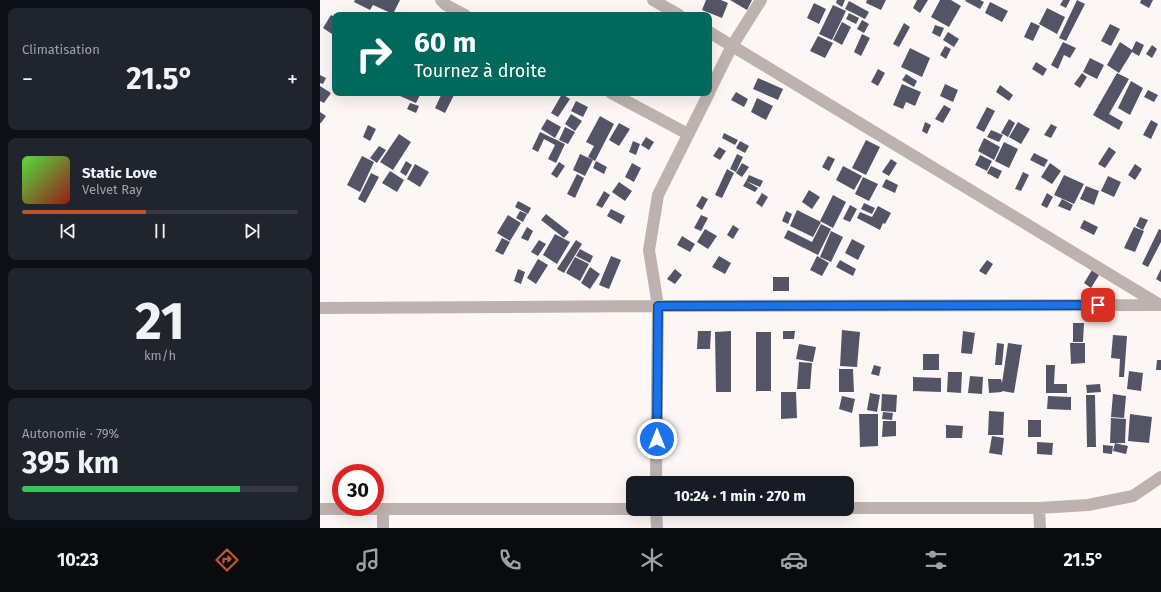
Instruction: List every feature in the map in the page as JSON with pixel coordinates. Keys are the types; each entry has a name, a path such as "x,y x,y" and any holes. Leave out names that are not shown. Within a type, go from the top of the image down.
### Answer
{"street":[{"path":"441,0 446,5 459,12"},
{"path":"653,0 674,12"},
{"path":"712,87 732,46 761,0"},
{"path":"712,34 1161,305"},
{"path":"617,96 688,134"},
{"path":"656,476 658,306 650,250 658,195 707,96"},
{"path":"320,308 1161,305"},
{"path":"854,508 1039,508 1088,505 1133,496 1161,476"},
{"path":"1039,508 1040,528"},
{"path":"320,509 332,509"},
{"path":"384,509 626,509"},
{"path":"383,516 384,528"},
{"path":"656,516 657,528"}],"building":[{"path":"355,0 400,0 394,12 389,12 373,5 370,10 354,2"},
{"path":"706,0 721,0 728,3 722,18 712,14 712,12 702,10"},
{"path":"730,0 752,0 747,10"},
{"path":"837,0 845,0 842,7 836,3"},
{"path":"867,0 886,0 881,10 866,3"},
{"path":"917,0 928,0 920,13 913,8"},
{"path":"940,0 951,0 961,6 949,27 931,17"},
{"path":"980,0 984,2 980,9 965,1"},
{"path":"1063,0 1070,0 1066,8 1060,5"},
{"path":"1077,0 1085,4 1066,41 1059,38"},
{"path":"1141,0 1153,0 1149,8 1140,3"},
{"path":"849,1 869,12 865,19 845,9"},
{"path":"990,2 1008,11 1002,22 985,13"},
{"path":"814,3 826,9 819,24 807,18"},
{"path":"833,5 846,11 832,40 819,34"},
{"path":"1047,8 1065,17 1057,34 1039,24"},
{"path":"849,13 859,18 856,24 846,19"},
{"path":"331,15 332,16 332,34 323,28"},
{"path":"862,20 869,24 864,33 857,29"},
{"path":"842,22 851,27 842,45 833,40"},
{"path":"1031,22 1040,26 1033,41 1024,37"},
{"path":"904,23 910,27 899,47 893,44"},
{"path":"1110,24 1120,29 1111,46 1101,41"},
{"path":"935,25 944,28 940,37 932,33"},
{"path":"948,32 959,39 954,47 943,40"},
{"path":"862,34 870,38 861,56 854,52"},
{"path":"818,36 833,43 825,58 810,51"},
{"path":"1136,41 1144,45 1139,56 1132,52 1119,73 1107,65 1120,42 1132,50"},
{"path":"1063,42 1076,48 1070,58 1064,55 1058,69 1051,65"},
{"path":"1152,45 1157,49 1152,58 1146,54"},
{"path":"945,46 951,49 946,59 940,55"},
{"path":"910,48 930,58 922,77 901,67"},
{"path":"1090,58 1104,65 1097,79 1083,72"},
{"path":"1036,62 1047,69 1043,76 1032,69"},
{"path":"878,69 885,73 878,86 871,82"},
{"path":"1082,73 1087,77 1080,88 1074,84"},
{"path":"1117,73 1129,79 1109,114 1123,122 1119,130 1093,115"},
{"path":"906,74 917,81 914,87 902,80"},
{"path":"320,75 326,78 323,84 320,83"},
{"path":"758,78 783,89 778,100 753,89"},
{"path":"1131,81 1143,88 1130,115 1118,108"},
{"path":"902,84 921,92 915,106 906,102 903,109 893,105"},
{"path":"945,84 958,90 953,102 940,96"},
{"path":"1000,85 1013,95 1009,101 996,92"},
{"path":"320,86 331,93 324,103 320,101"},
{"path":"1148,90 1158,95 1154,102 1144,97"},
{"path":"736,92 748,99 744,107 731,100"},
{"path":"400,96 420,96 416,103"},
{"path":"441,96 454,96 445,113 435,108"},
{"path":"561,96 565,96 570,99 558,117 551,113"},
{"path":"757,98 773,106 766,120 751,112"},
{"path":"576,101 588,107 583,117 571,111"},
{"path":"410,103 419,106 416,113 407,109"},
{"path":"944,105 951,109 943,123 935,119"},
{"path":"987,107 995,111 984,132 976,128"},
{"path":"320,112 326,116 321,123 320,123"},
{"path":"571,114 582,121 575,131 565,124"},
{"path":"600,116 614,124 595,161 588,157 594,146 586,142"},
{"path":"547,119 561,127 555,138 541,129"},
{"path":"1009,119 1015,123 1008,137 1001,133"},
{"path":"1151,120 1158,124 1151,139 1143,135"},
{"path":"925,122 931,125 927,134 922,131"},
{"path":"1018,122 1030,129 1021,144 1009,137"},
{"path":"619,123 630,129 619,146 609,140"},
{"path":"1051,124 1057,127 1051,138 1044,135"},
{"path":"368,125 376,129 370,141 363,137"},
{"path":"565,127 575,132 568,144 559,140"},
{"path":"991,130 1003,135 999,142 987,137"},
{"path":"540,132 565,144 556,163 548,159 555,145 544,139 538,152 532,149"},
{"path":"724,133 738,140 735,145 722,138"},
{"path":"399,134 411,142 393,170 380,162"},
{"path":"646,137 654,142 649,150 641,145"},
{"path":"984,138 1000,147 994,160 978,151"},
{"path":"866,140 880,147 866,175 852,168"},
{"path":"633,141 640,144 636,155 629,152"},
{"path":"740,141 749,146 745,153 736,148"},
{"path":"1004,142 1018,149 1009,168 995,161"},
{"path":"379,146 386,150 377,163 370,158"},
{"path":"719,147 726,151 720,160 713,156"},
{"path":"1109,147 1116,152 1105,168 1098,164"},
{"path":"1034,153 1048,160 1044,167 1030,160"},
{"path":"580,154 593,160 585,176 573,170"},
{"path":"737,154 743,157 736,172 730,169"},
{"path":"980,155 992,161 987,171 975,165"},
{"path":"362,156 374,162 360,192 347,185"},
{"path":"828,156 835,159 829,171 822,167"},
{"path":"891,159 897,163 889,176 882,172"},
{"path":"406,161 412,165 406,176 400,172"},
{"path":"596,161 607,167 604,174 593,168"},
{"path":"559,162 565,166 557,178 551,174"},
{"path":"632,163 641,168 634,182 625,177"},
{"path":"742,163 749,167 742,177 736,173"},
{"path":"1050,163 1061,171 1052,184 1041,177"},
{"path":"415,164 429,172 420,187 407,179"},
{"path":"1135,164 1142,169 1135,180 1128,175"},
{"path":"843,166 862,176 854,190 836,180"},
{"path":"991,166 1002,171 998,179 987,173"},
{"path":"727,169 734,173 722,198 715,195"},
{"path":"390,171 404,180 397,192 382,183"},
{"path":"1023,172 1029,175 1021,191 1015,189"},
{"path":"371,173 379,177 365,203 358,199"},
{"path":"577,174 584,178 575,198 567,194"},
{"path":"749,175 763,181 760,187 746,181"},
{"path":"1064,175 1084,184 1074,204 1054,195"},
{"path":"1108,176 1121,182 1114,197 1101,191"},
{"path":"863,177 878,184 869,201 855,194"},
{"path":"886,179 898,185 895,193 882,187"},
{"path":"746,181 758,188 755,192 743,186"},
{"path":"619,182 632,191 625,201 612,192"},
{"path":"1086,186 1099,191 1094,205 1080,199"},
{"path":"809,190 820,197 812,209 802,202"},
{"path":"604,191 610,195 602,208 596,205"},
{"path":"762,193 768,197 762,207 756,203"},
{"path":"1047,193 1053,197 1047,208 1041,205"},
{"path":"833,195 846,202 833,228 820,221"},
{"path":"702,196 708,199 702,210 696,206"},
{"path":"1062,199 1073,205 1070,211 1058,206"},
{"path":"518,201 531,208 528,214 515,207"},
{"path":"864,203 875,208 872,214 861,209"},
{"path":"850,205 857,209 850,222 843,219"},
{"path":"878,206 891,213 885,224 883,223 880,230 857,218 860,212 872,217"},
{"path":"611,209 625,216 621,224 607,216"},
{"path":"797,210 821,222 813,237 790,226"},
{"path":"520,211 527,214 523,222 516,218"},
{"path":"786,211 792,214 788,224 782,221"},
{"path":"546,214 569,232 564,238 541,220"},
{"path":"508,215 521,223 510,241 497,233"},
{"path":"701,215 708,218 701,231 694,228"},
{"path":"1140,217 1148,220 1143,230 1136,226"},
{"path":"1084,220 1098,227 1094,235 1080,228"},
{"path":"821,224 831,229 818,255 784,238 788,230 812,242"},
{"path":"733,225 739,229 733,239 727,235"},
{"path":"527,227 533,231 528,241 521,238"},
{"path":"1134,227 1144,231 1135,252 1124,248"},
{"path":"705,229 717,236 708,249 697,242"},
{"path":"1159,229 1161,230 1161,242 1148,267 1142,264"},
{"path":"831,231 843,237 831,262 820,257"},
{"path":"555,234 570,242 557,264 543,255"},
{"path":"682,236 695,244 690,252 677,245"},
{"path":"502,238 510,242 503,255 495,251"},
{"path":"852,239 865,246 858,260 845,253"},
{"path":"539,240 546,244 538,256 531,252"},
{"path":"576,240 582,244 564,273 557,269"},
{"path":"580,249 593,256 590,263 576,256"},
{"path":"611,256 621,260 609,289 599,285"},
{"path":"719,256 731,263 725,274 712,267"},
{"path":"817,256 829,263 822,276 810,270"},
{"path":"575,257 589,264 580,281 566,273"},
{"path":"538,259 548,265 536,284 527,278"},
{"path":"840,260 856,269 853,276 836,267"},
{"path":"987,260 993,264 986,275 979,271"},
{"path":"590,267 600,274 590,289 581,283"},
{"path":"518,269 525,272 521,284 514,281"},
{"path":"675,269 682,275 675,284 667,279"},
{"path":"1161,269 1161,282 1156,279"},
{"path":"1092,270 1099,275 1091,288 1084,283"},
{"path":"773,277 789,277 789,291 773,291"},
{"path":"1073,323 1084,323 1083,342 1073,342"},
{"path":"842,330 860,332 857,367 840,366"},
{"path":"698,331 711,331 710,349 697,349"},
{"path":"731,331 731,392 716,392 715,332"},
{"path":"783,331 795,331 794,339 783,339"},
{"path":"963,331 975,333 972,354 961,353"},
{"path":"756,332 771,332 771,391 756,391"},
{"path":"1113,335 1127,336 1124,377 1119,377 1120,359 1111,358"},
{"path":"997,343 1004,344 1002,365 995,365"},
{"path":"1008,343 1022,345 1014,393 1002,391 989,393 988,379 1001,379 1002,383"},
{"path":"1070,343 1085,343 1085,363 1071,364"},
{"path":"799,344 816,347 813,362 796,359"},
{"path":"923,354 939,354 939,370 923,370"},
{"path":"1157,360 1161,360 1161,370 1156,370"},
{"path":"799,362 812,363 810,389 797,389"},
{"path":"874,365 881,367 879,376 871,374"},
{"path":"1046,365 1055,365 1054,384 1067,384 1067,393 1046,393"},
{"path":"839,369 853,369 854,392 839,392"},
{"path":"1129,371 1143,373 1141,391 1127,389"},
{"path":"948,372 962,372 961,393 947,392"},
{"path":"970,376 983,377 982,394 968,393"},
{"path":"913,377 941,378 941,392 913,391"},
{"path":"1100,384 1101,392 1087,393 1086,385"},
{"path":"781,392 796,392 797,418 781,419"},
{"path":"870,393 880,395 877,412 867,410"},
{"path":"882,394 897,395 896,412 881,411"},
{"path":"1113,394 1126,396 1124,418 1111,417"},
{"path":"1086,395 1095,395 1096,447 1087,447"},
{"path":"842,396 855,399 852,413 839,409"},
{"path":"1048,396 1071,397 1071,410 1047,409"},
{"path":"989,411 1004,412 1003,435 988,435"},
{"path":"883,412 893,413 892,420 882,419"},
{"path":"859,414 878,414 878,446 860,447"},
{"path":"1130,414 1152,417 1149,443 1128,441"},
{"path":"1111,418 1126,419 1125,443 1110,443"},
{"path":"1028,420 1041,420 1041,437 1028,437"},
{"path":"883,421 896,421 896,436 882,437"},
{"path":"946,425 963,426 962,438 946,438"},
{"path":"992,436 1004,438 1002,455 989,453"},
{"path":"1037,442 1053,443 1052,455 1037,454"},
{"path":"1115,443 1128,446 1126,454 1113,451"},
{"path":"1103,445 1113,446 1112,454 1103,453"}],"route":[{"path":"657,439 658,306 1098,305"}]}
